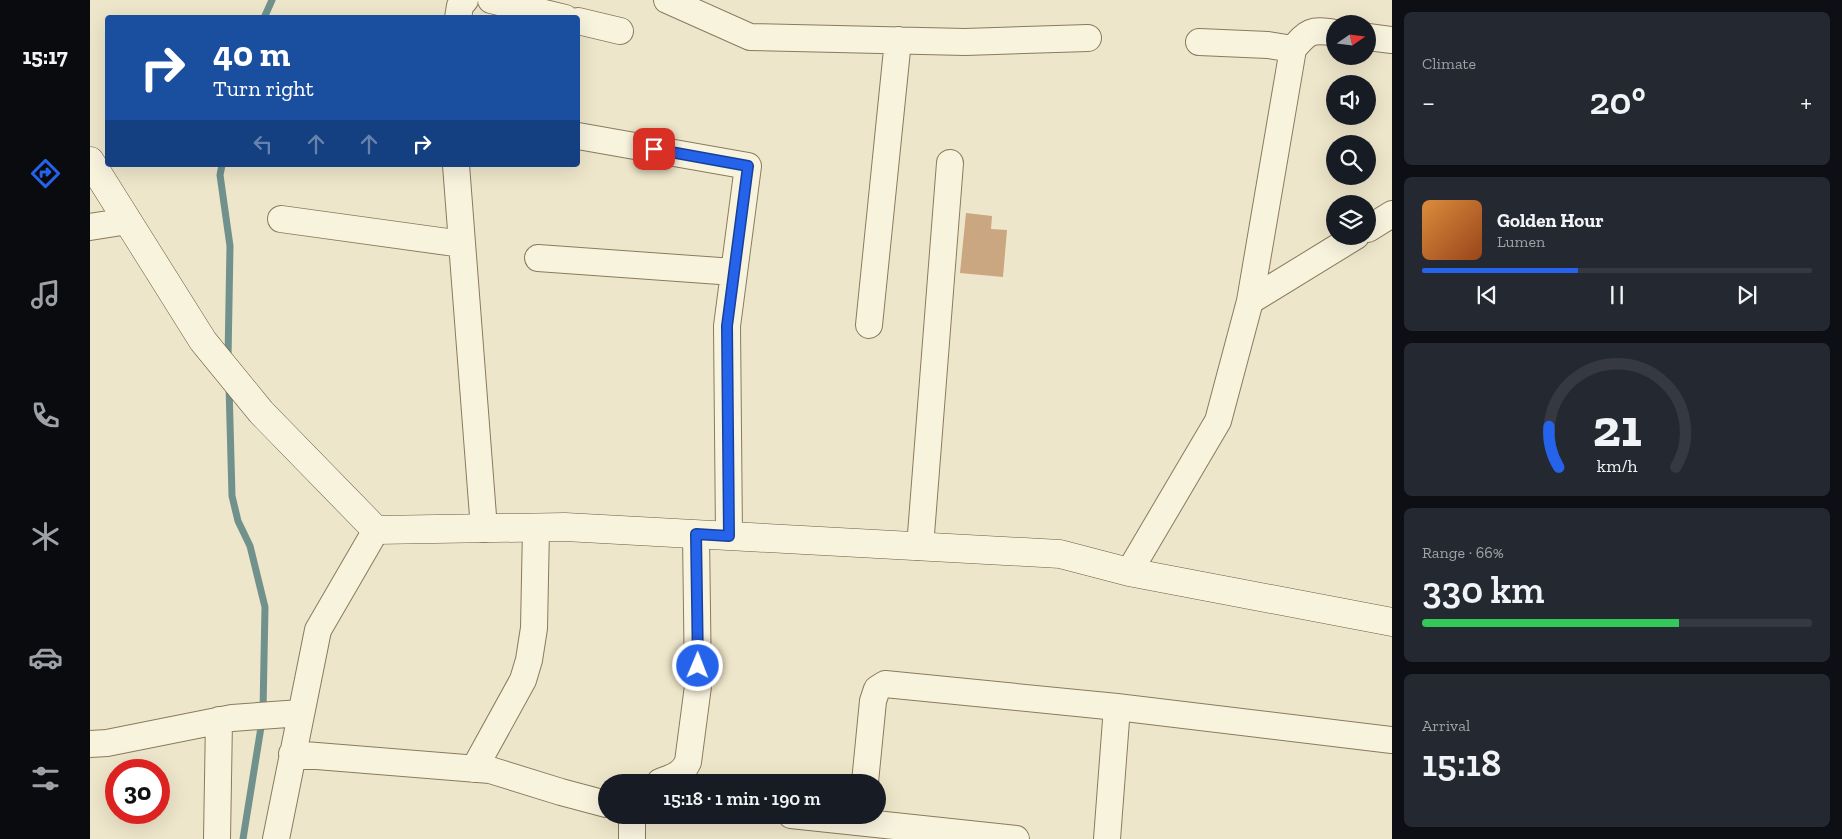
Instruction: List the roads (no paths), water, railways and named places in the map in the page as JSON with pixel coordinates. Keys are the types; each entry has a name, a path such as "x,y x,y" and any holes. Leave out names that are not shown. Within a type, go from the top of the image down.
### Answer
{"street":[{"path":"458,15 460,6 465,0"},
{"path":"491,0 553,15"},
{"path":"667,0 750,37 965,42 1088,38"},
{"path":"580,20 620,30"},
{"path":"1129,572 1218,421 1250,301 1293,49 1306,33 1318,30 1326,31"},
{"path":"1376,38 1392,40"},
{"path":"869,325 898,40"},
{"path":"1199,42 1268,45 1293,49"},
{"path":"580,136 748,166 727,326 729,536"},
{"path":"90,161 203,341 261,412 376,530 536,528 696,534 1060,554 1129,572 1392,622"},
{"path":"920,546 950,163"},
{"path":"456,167 484,528"},
{"path":"1376,224 1392,214"},
{"path":"281,219 462,244"},
{"path":"90,227 128,221"},
{"path":"1250,301 1341,245"},
{"path":"538,258 734,272"},
{"path":"474,769 523,680 529,660 534,628 536,528"},
{"path":"276,839 318,630 376,530"},
{"path":"678,774 684,770 688,762 698,686 696,534"},
{"path":"867,774 873,701 877,690 885,684 1117,707 1392,740"},
{"path":"1107,839 1117,707"},
{"path":"90,744 107,744 226,719 301,713"},
{"path":"217,839 226,719"},
{"path":"292,754 490,770 598,802"},
{"path":"632,824 632,839"},
{"path":"869,825 1016,839"}],"waterway":[{"path":"265,15 272,0"},
{"path":"222,167 220,175 230,246 228,358"},
{"path":"229,386 232,496 238,521 250,546 265,607 263,710"},
{"path":"243,839 262,721"}]}
